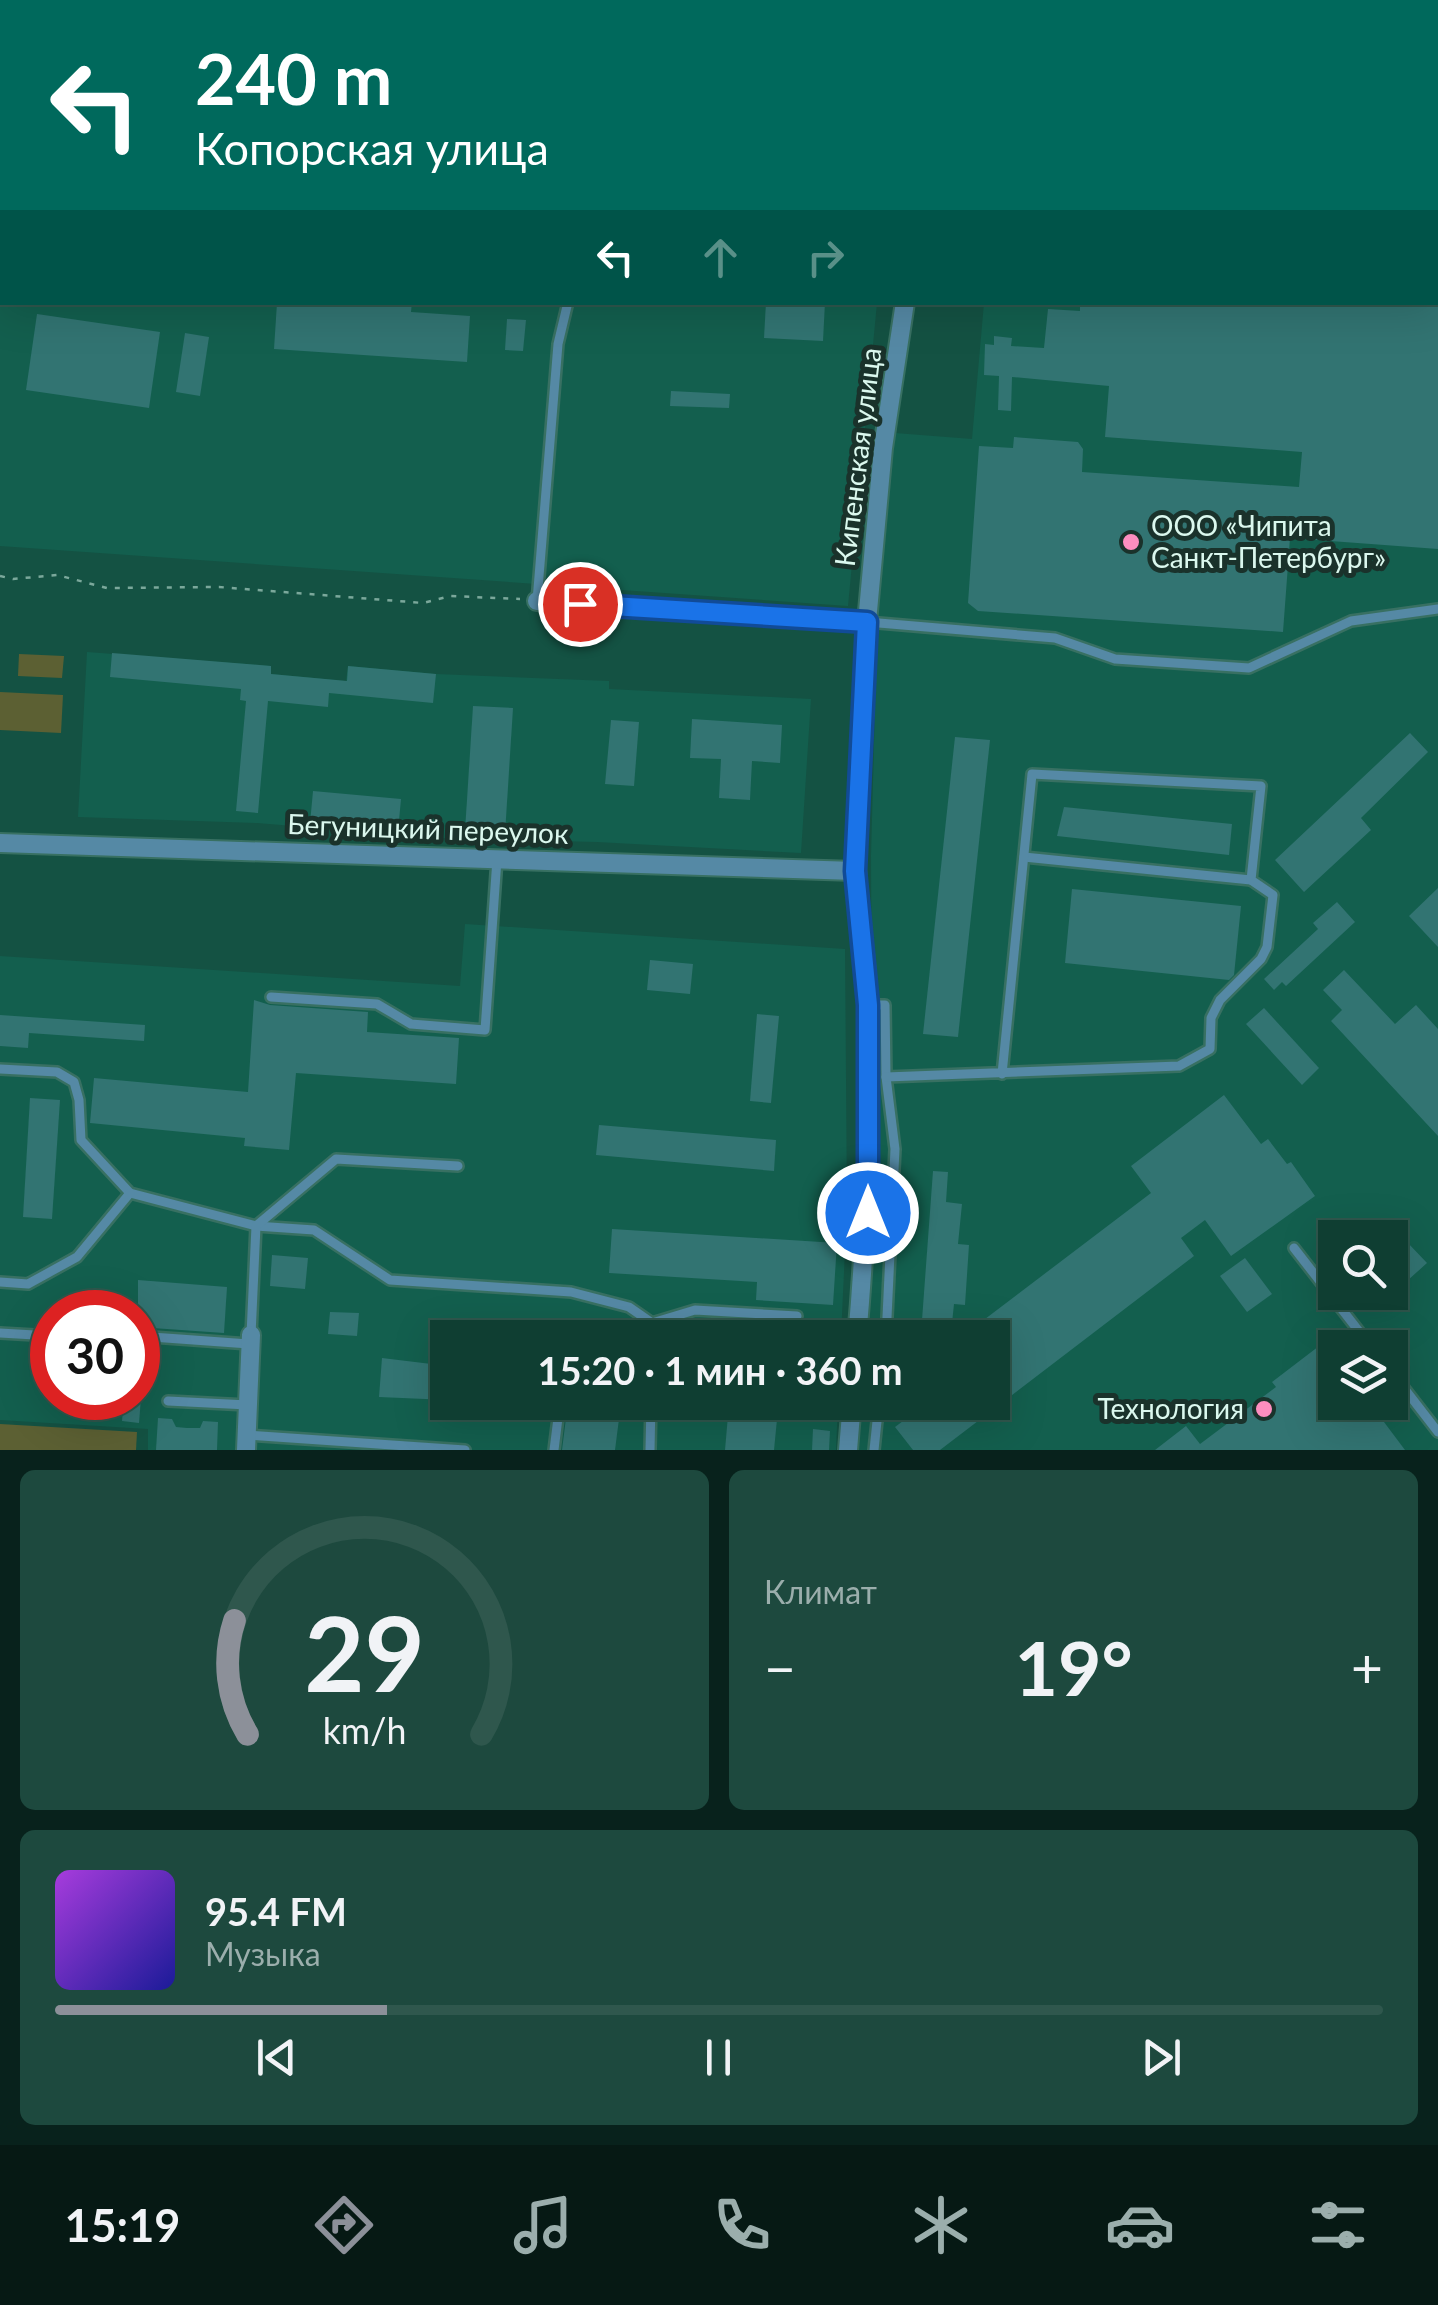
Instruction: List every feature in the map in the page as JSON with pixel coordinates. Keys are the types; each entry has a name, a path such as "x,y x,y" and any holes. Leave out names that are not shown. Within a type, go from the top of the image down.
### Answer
{"street":[{"name":"Кипенская улица","path":"859,1320 868,1213 868,1005 855,871 867,622 884,448 905,305"},
{"path":"537,601 867,622"},
{"name":"Бегуницкий переулок","path":"0,843 855,871"},
{"path":"247,1442 251,1340"},
{"path":"848,1450 850,1420"}],"lane":[{"path":"537,601 558,344 567,305"},
{"path":"867,622 1055,638 1114,659 1249,668 1351,621 1438,609"},
{"path":"1002,1074 1032,774 1261,786 1251,880"},
{"path":"886,1077 1180,1066 1210,1049 1210,1018 1220,1000 1261,959 1267,947 1273,895 1251,880 1024,857"},
{"path":"271,997 377,1004 411,1024 486,1030 497,859"},
{"path":"868,1005 885,1005 886,1077 895,1149 887,1320"},
{"path":"0,1069 57,1072 74,1082 81,1140 130,1193 256,1226 314,1230 390,1280 572,1292 629,1306 648,1320"},
{"path":"160,1337 251,1340 256,1226 336,1159 458,1166"},
{"path":"0,1282 28,1284 77,1257 130,1193"},
{"path":"1294,1248 1358,1330"},
{"path":"662,1320 694,1310 797,1316"},
{"path":"0,1333 30,1335"},
{"path":"1408,1393 1438,1432"},
{"path":"168,1401 248,1405"},
{"path":"554,1450 558,1420"},
{"path":"650,1450 651,1420"},
{"path":"874,1450 877,1420"},
{"path":"247,1442 465,1450"}],"path":[{"path":"0,576 13,579 57,575 107,588 220,587 424,602 450,596 537,601"}],"shaded area":[{"path":"0,305 877,305 848,606 0,546"},
{"path":"984,305 1438,305 1438,1450 855,1450 858,1420 1010,1420 1010,1320 868,1320 873,1271 871,856 878,596 895,433 972,439"},
{"path":"87,652 271,666 271,674 346,681 348,666 609,681 609,689 811,699 801,853 439,838 257,823 78,817"},
{"path":"19,654 64,656 62,678 18,676"},
{"path":"0,692 63,695 61,733 0,730"},
{"path":"465,924 845,949 847,1206 842,1320 430,1320 430,1420 837,1420 836,1450 148,1450 148,1429 0,1420 0,956 460,986"},
{"path":"0,1424 137,1432 136,1450 0,1450"}],"building":[{"path":"277,305 412,305 411,312 470,316 467,362 274,349"},
{"path":"766,305 825,305 823,341 764,338"},
{"path":"1080,305 1438,306 1438,549 1290,538 1283,632 978,611 968,603 979,446 1013,448 1014,437 1078,442 1083,449 1082,472 1299,487 1302,452 1105,437 1109,386 1012,377 1011,411 998,410 999,376 984,375 985,344 994,345 994,336 1012,338 1011,346 1044,348 1048,309 1080,311"},
{"path":"37,314 160,332 149,408 26,390"},
{"path":"507,319 526,320 523,351 505,350"},
{"path":"185,333 209,337 200,396 176,392"},
{"path":"671,391 730,394 729,408 670,406"},
{"path":"112,653 271,666 271,674 347,681 348,666 436,674 433,703 329,693 328,707 268,701 258,813 236,811 246,701 240,700 241,689 110,677"},
{"path":"473,706 513,708 505,834 465,831"},
{"path":"692,719 782,725 780,763 752,761 750,800 719,798 721,759 690,758"},
{"path":"611,720 639,722 634,786 605,784"},
{"path":"1410,733 1428,752 1361,818 1371,830 1304,892 1275,860"},
{"path":"955,737 990,740 958,1037 923,1034"},
{"path":"313,791 401,799 398,831 310,823"},
{"path":"1064,807 1232,824 1229,855 1057,836"},
{"path":"1438,888 1438,947 1409,916"},
{"path":"1072,889 1241,906 1234,975 1229,980 1065,963"},
{"path":"1337,902 1355,922 1286,986 1282,982 1274,990 1264,979 1318,929 1313,923"},
{"path":"650,960 693,964 690,994 647,990"},
{"path":"1344,970 1395,1024 1416,1005 1438,1029 1438,1136 1331,1021 1342,1010 1323,990"},
{"path":"254,1000 270,1005 368,1012 367,1032 459,1038 456,1084 296,1073 289,1150 244,1146 245,1138 90,1123 94,1078 248,1092"},
{"path":"1264,1008 1319,1068 1302,1085 1246,1024"},
{"path":"757,1014 779,1016 771,1103 750,1101"},
{"path":"0,1015 145,1025 144,1041 29,1033 28,1048 0,1046"},
{"path":"1224,1095 1261,1144 1268,1139 1287,1164 1291,1162 1315,1196 1231,1256 1205,1220 1181,1238 1194,1256 1010,1397 1010,1320 984,1320 1151,1193 1131,1166"},
{"path":"30,1098 60,1100 52,1219 23,1217"},
{"path":"599,1125 776,1140 774,1171 596,1155"},
{"path":"933,1171 948,1172 946,1202 962,1204 958,1244 969,1245 965,1305 954,1304 952,1320 922,1320"},
{"path":"612,1229 837,1243 833,1305 756,1300 757,1282 609,1273"},
{"path":"1408,1243 1427,1263 1408,1280"},
{"path":"272,1255 308,1258 305,1289 270,1286"},
{"path":"1245,1258 1272,1294 1247,1312 1220,1276"},
{"path":"138,1280 227,1287 224,1333 160,1329 160,1290 138,1290"},
{"path":"330,1312 359,1313 357,1336 328,1334"},
{"path":"1318,1347 1318,1420 1382,1420 1405,1450 1155,1450 1186,1426 1200,1444 1276,1387 1272,1382"},
{"path":"382,1358 430,1364 430,1399 379,1397"},
{"path":"160,1418 172,1419 176,1427 187,1428 200,1428 203,1421 218,1422 217,1450 156,1450"},
{"path":"566,1420 619,1420 615,1450 562,1450"},
{"path":"728,1420 777,1420 774,1450 725,1450"},
{"path":"904,1420 979,1420 940,1450 913,1450 895,1427"},
{"path":"813,1429 830,1431 829,1450 812,1450"}],"place":[{"name":"ООО «Чипита Санкт-Петербург»","path":"1131,542"},
{"name":"Технология","path":"1264,1409"}],"route":[{"path":"580,604 867,622 855,871 868,1005 868,1213"}]}
